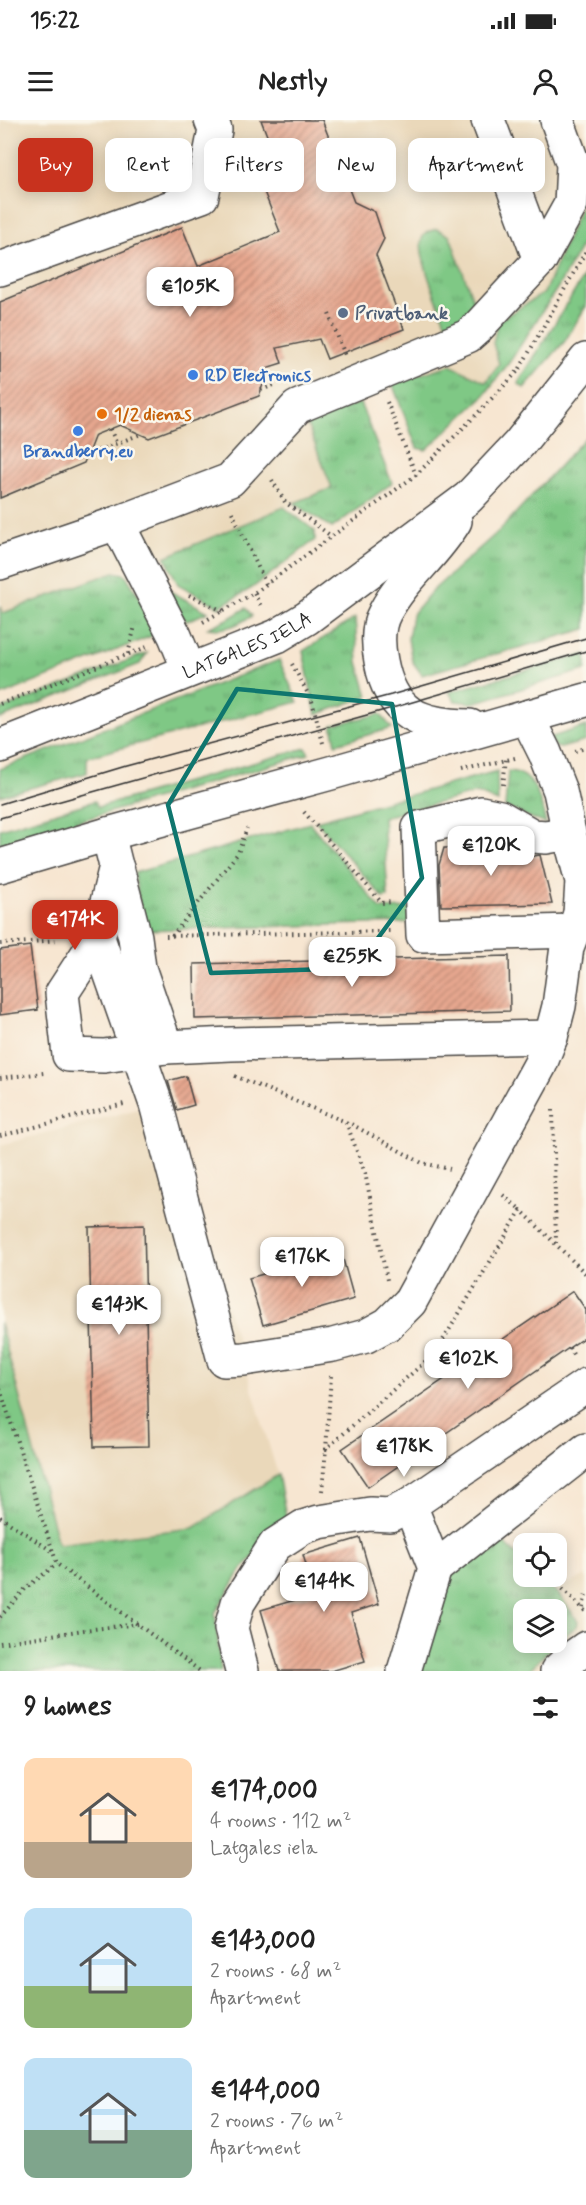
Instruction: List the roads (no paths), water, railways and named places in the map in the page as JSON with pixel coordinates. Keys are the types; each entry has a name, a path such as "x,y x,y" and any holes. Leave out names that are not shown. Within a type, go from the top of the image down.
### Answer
{"main road":[{"path":"0,269 202,196 216,130 211,120"},
{"path":"488,120 540,260"},
{"path":"0,563 117,523 230,480 297,407 468,336 540,260 571,204 573,164 557,120"},
{"name":"LATGALES IELA","path":"0,746 277,636 307,618 468,498 519,444 586,360"},
{"name":"LATGALES IELA","path":"468,498 438,546 405,580 383,614 379,635 380,653 383,674 391,695 399,706 429,722 442,726 492,726"},
{"path":"117,523 176,636 189,670"},
{"name":"LATGALES IELA","path":"0,866 586,700"},
{"path":"108,834 135,937 151,1049 153,1096 224,1360 333,1345 366,1336 394,1318 410,1302 540,1065 551,1037 559,1006 567,947 580,920 582,881 569,833 573,788 545,753 527,717"},
{"path":"569,833 546,837 533,836 500,817 481,813 419,828 423,935 580,920"},
{"path":"116,866 98,938 62,993 69,1055 104,1056 151,1049 241,1043 551,1037"},
{"path":"98,938 151,1049"},
{"path":"242,1671 231,1628 238,1603 275,1545 303,1527 319,1522 370,1514 390,1515 410,1505 586,1386"},
{"path":"404,1671 435,1568 586,1450"},
{"path":"410,1505 435,1568"},
{"path":"557,1671 586,1648"}],"tram line":[{"path":"0,804 126,766 391,695 586,638"},
{"path":"0,818 586,651"}],"place":[{"name":"Privatbank","path":"343,313"},
{"name":"RD Electronics","path":"193,375"},
{"name":"1/2 dienas","path":"102,414"},
{"name":"Brandberry.eu","path":"78,431"}]}
